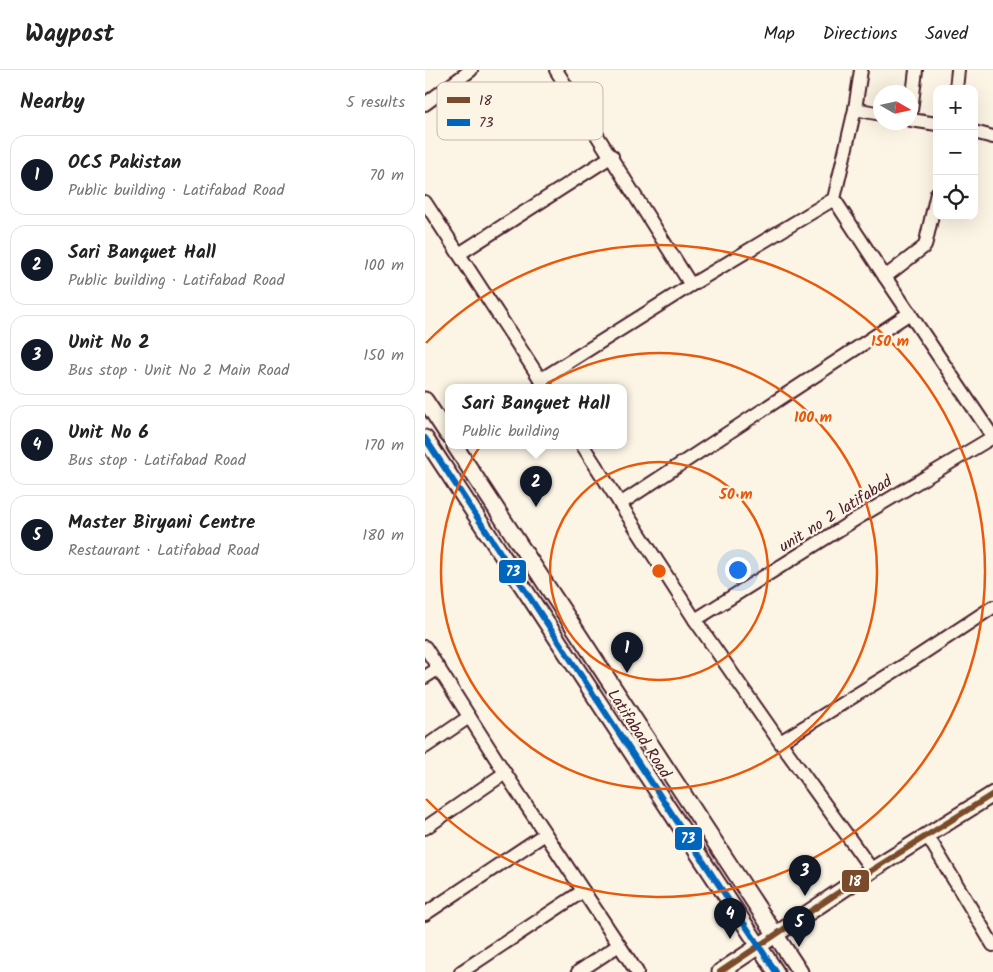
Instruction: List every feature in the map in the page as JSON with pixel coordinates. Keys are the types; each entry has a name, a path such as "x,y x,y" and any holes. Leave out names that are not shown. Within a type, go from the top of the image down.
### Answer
{"street":[{"path":"455,82 471,70"},
{"path":"556,70 564,82"},
{"path":"425,202 543,384 691,284 834,199 855,109 861,70"},
{"path":"914,85 916,70"},
{"path":"956,85 958,70"},
{"path":"425,104 437,95"},
{"path":"855,109 873,112"},
{"path":"918,121 933,123"},
{"path":"978,133 993,137"},
{"path":"601,140 691,284"},
{"path":"459,254 611,156"},
{"path":"834,199 993,437"},
{"path":"885,277 925,246 933,210"},
{"path":"620,504 910,313"},
{"path":"425,400 445,429"},
{"name":"unit no 2 latifabad","path":"695,620 856,519 993,437"},
{"name":"Latifabad Road","path":"425,438 776,972"},
{"name":"Latifabad Road","path":"457,449 800,972"},
{"path":"585,449 695,620 872,870"},
{"path":"477,516 494,504"},
{"path":"780,742 911,661 993,607"},
{"path":"552,630 570,620"},
{"path":"425,647 505,773 637,972"},
{"path":"425,677 439,668"},
{"path":"425,746 469,717"},
{"path":"425,828 505,773"},
{"path":"720,972 872,870 993,794"},
{"path":"670,810 686,799"},
{"path":"425,914 545,834"},
{"path":"927,835 993,946"},
{"path":"461,972 583,891"},
{"path":"578,972 619,945"}],"transit line":[{"name":"73","path":"425,438 776,972"},
{"name":"18","path":"720,972 872,870 993,794"}],"place":[{"name":"Sari Banquet Hall","path":"536,507"},
{"name":"OCS Pakistan","path":"627,673"},
{"name":"Unit No 2","path":"805,896"},
{"name":"Unit No 6","path":"730,939"},
{"name":"Master Biryani Centre","path":"799,947"}]}
